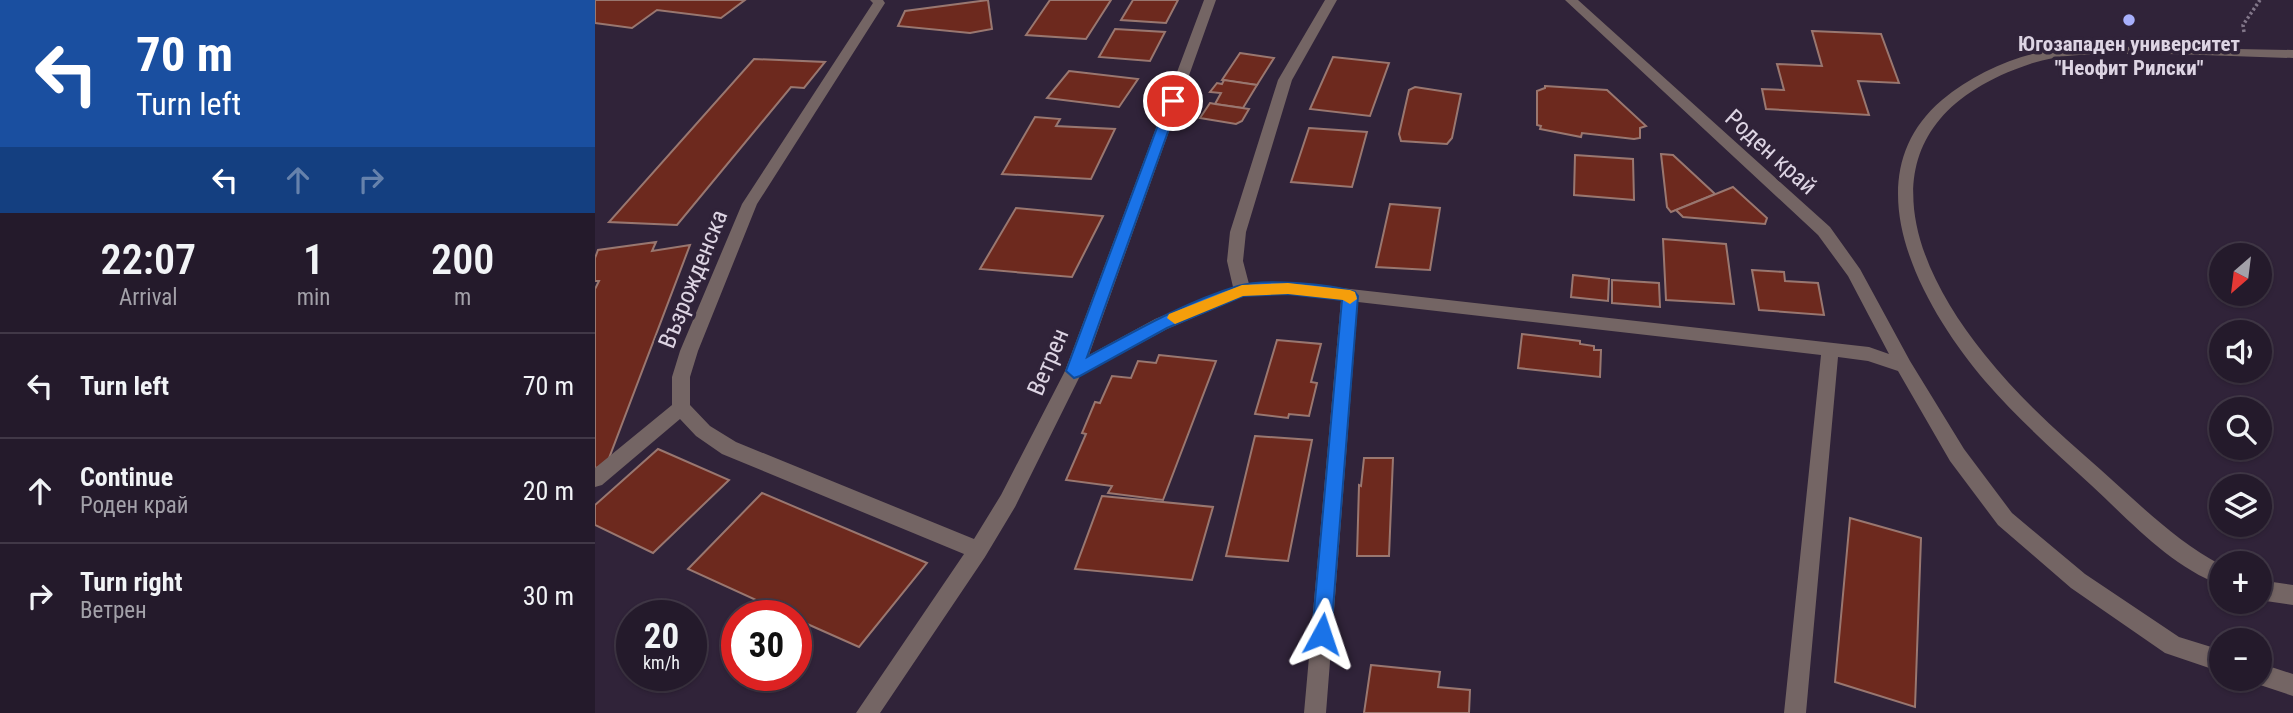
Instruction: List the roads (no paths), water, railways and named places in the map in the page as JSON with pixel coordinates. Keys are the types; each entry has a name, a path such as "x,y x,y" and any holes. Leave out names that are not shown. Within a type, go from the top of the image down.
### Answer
{"street":[{"name":"Възрожденска","path":"681,408 681,377 689,351 750,204 879,3 876,0"},
{"name":"Ветрен","path":"867,713 978,550 1008,501 1074,371 1210,0"},
{"path":"1242,290 1235,261 1238,232 1285,80 1331,0"},
{"name":"Роден край","path":"1571,0 1824,231 1854,272 1904,366 1957,455 2005,519 2078,581 2173,646 2209,657"},
{"path":"2209,568 2167,539 2116,496 2038,422 1977,357 1941,303 1914,250 1905,203 1906,160 1928,120 1963,89 2020,62 2061,52 2101,50 2293,54"},
{"path":"1074,371 1161,324 1242,290 1288,288 1869,354 1904,366"},
{"path":"1315,713 1350,296"},
{"path":"1795,713 1830,350"},
{"path":"595,479 681,408 703,431 729,448 978,550"},
{"path":"2272,592 2293,595"},
{"path":"2272,678 2293,685"}],"place":[{"name":"Югозападен университет \"Неофит Рилски\"","path":"2129,20"}]}
